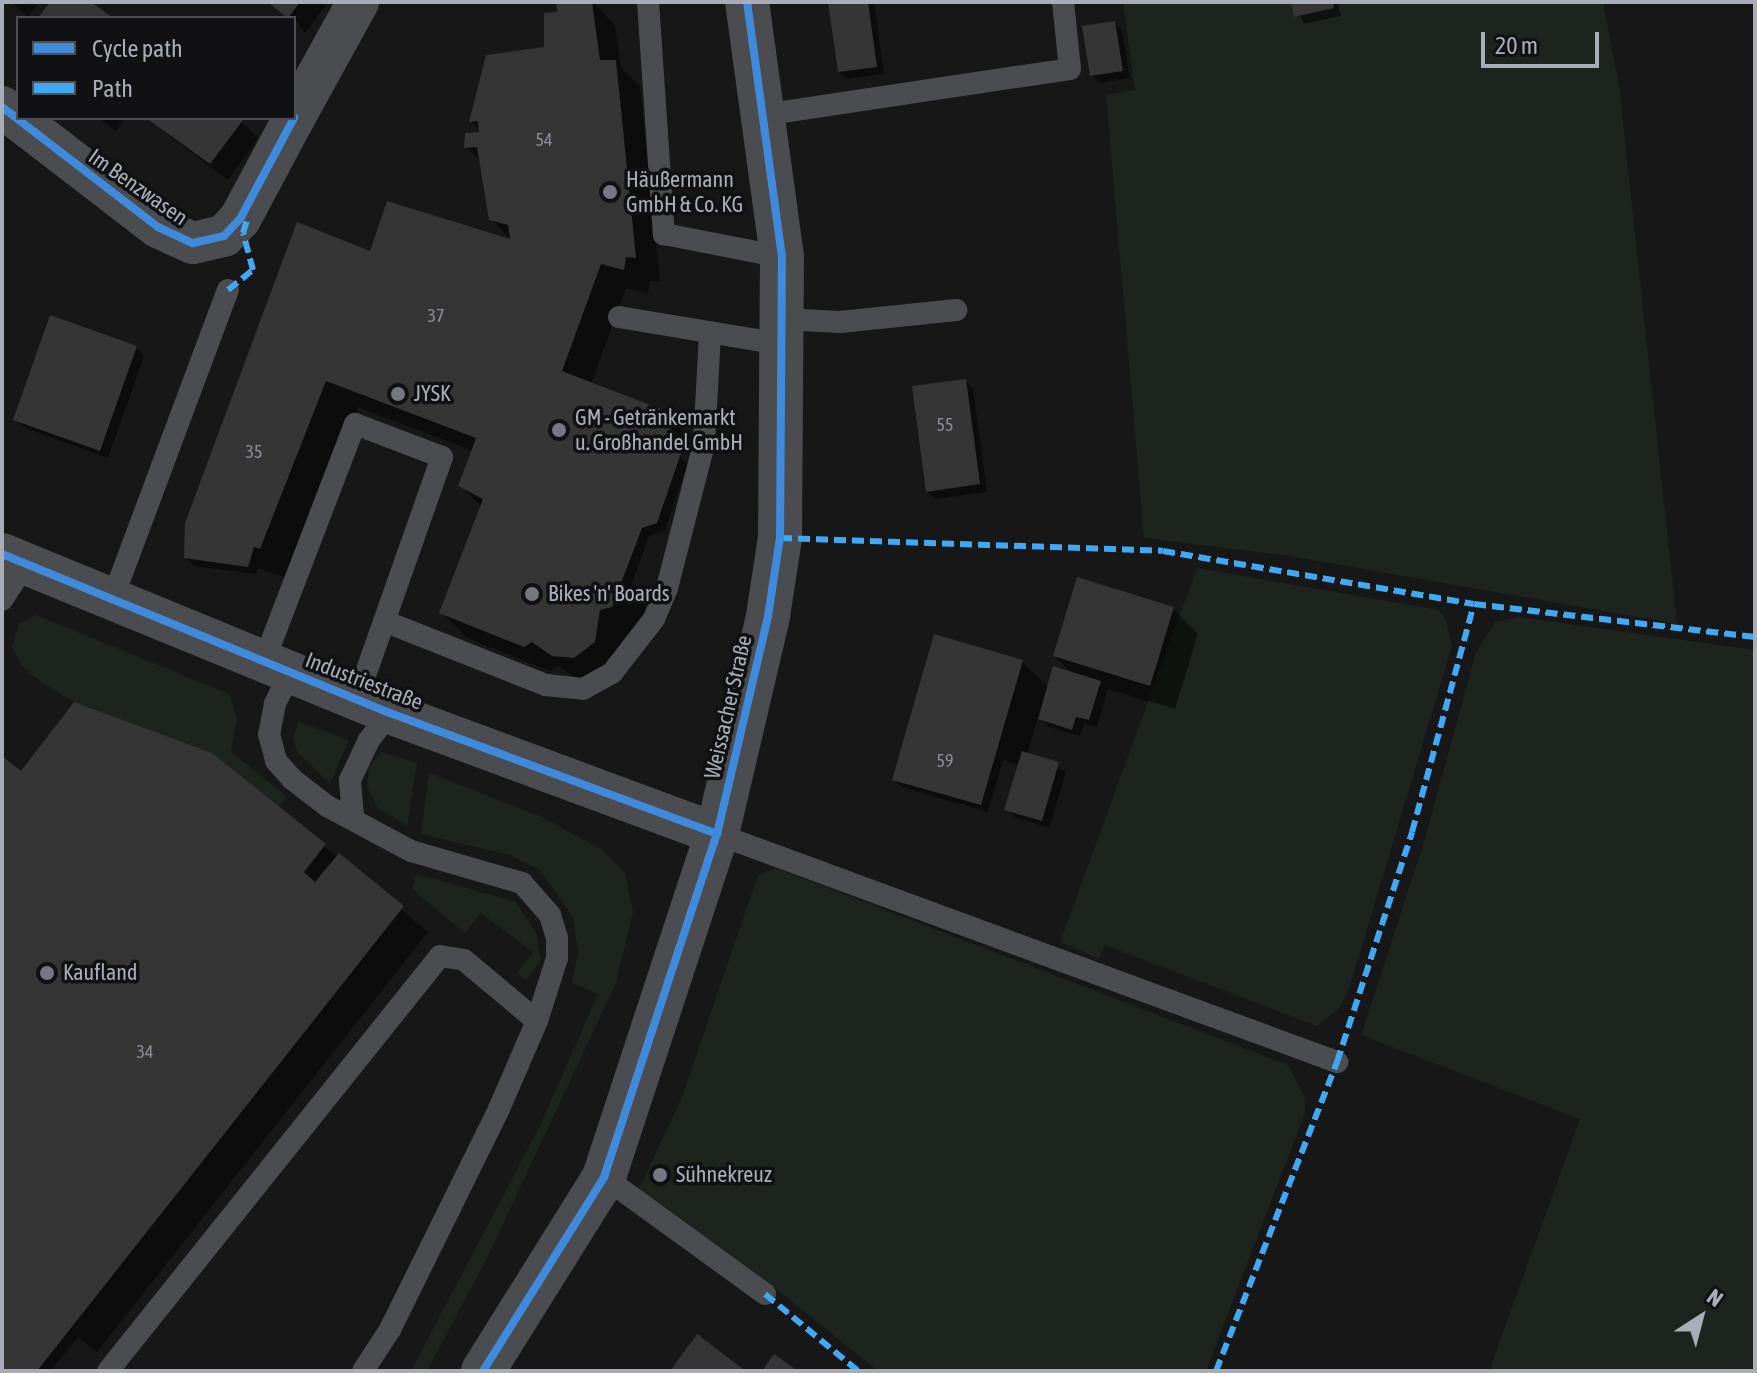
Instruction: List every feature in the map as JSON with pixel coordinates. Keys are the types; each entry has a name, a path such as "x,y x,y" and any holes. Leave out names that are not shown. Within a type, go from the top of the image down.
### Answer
{"street":[{"path":"296,114 358,2"},
{"name":"Weissacher Straße","path":"483,1371 604,1177 717,834 768,616 780,538 782,257 747,2"},
{"name":"Im Benzwasen","path":"19,120 158,227 193,243 224,236 253,201 293,120"},
{"name":"Industriestraße","path":"13,560 373,706 717,834"}],"lane":[{"path":"648,2 664,234 782,257"},
{"path":"762,115 1070,69 1063,2"},
{"path":"112,600 228,290"},
{"path":"619,317 710,332 781,332 840,322 956,310"},
{"path":"384,621 546,685 583,689 612,673 654,619 667,588 704,444 710,332"},
{"path":"353,816 350,780 369,740 384,621 442,457 355,424 278,666 269,734 276,761 315,798 353,816 411,851 496,873 537,896 557,938 557,958 537,1021 457,1198 391,1328 363,1371"},
{"path":"2,600 13,560"},
{"path":"717,834 1337,1062"},
{"path":"108,1371 440,956 464,960 537,1021"},
{"path":"604,1177 765,1294"}],"shaded area":[{"path":"1123,2 1603,2 1619,85 1677,624 1290,556 1144,538 1106,95 1135,90"},
{"path":"1197,568 1439,610 1446,620 1452,646 1350,986 1340,1007 1317,1026 1105,945 1099,959 1060,942"},
{"path":"36,615 229,694 237,718 231,752 287,797 279,807 212,753 74,702 42,683 22,666 12,647 19,624"},
{"path":"1518,617 1755,650 1755,1371 1489,1371 1580,1119 1361,1035 1424,842 1476,652 1495,622"},
{"path":"299,722 349,740 330,784 297,752 293,738"},
{"path":"381,752 417,763 407,826 378,808 367,787 369,767"},
{"path":"429,773 542,817 602,850 625,873 633,912 616,983 485,1262 427,1371 411,1371 540,1126 598,994 572,983 578,953 573,917 540,870 509,855 421,834"},
{"path":"776,868 1288,1065 1305,1098 1305,1113 1206,1371 878,1371 771,1285 637,1193 682,1097 758,875"},
{"path":"416,874 516,902 536,933 541,960 526,981 517,973 533,952 481,913 465,933 412,889"}],"building":[{"path":"50,2 91,2 110,16 40,16"},
{"path":"267,2 300,2 290,16"},
{"path":"556,2 592,2 600,60 616,60 636,258 626,257 624,270 601,264 562,371 676,415 665,446 681,453 657,523 642,528 612,607 600,610 595,642 574,658 552,656 532,642 524,647 439,613 483,499 458,486 476,438 326,381 260,549 254,547 248,567 184,558 185,523 297,222 370,251 387,201 510,239 508,225 489,220 477,147 464,148 465,133 479,132 478,121 469,122 486,55 544,47 544,13 557,12"},
{"path":"828,2 868,2 877,67 838,72"},
{"path":"1291,2 1333,2 1334,8 1294,17"},
{"path":"1115,21 1123,71 1090,76 1082,26"},
{"path":"149,120 243,120 210,164"},
{"path":"50,315 137,346 100,451 13,420"},
{"path":"966,379 980,484 926,492 912,386"},
{"path":"1077,577 1174,607 1150,686 1053,656"},
{"path":"934,634 1023,660 981,805 892,780"},
{"path":"1053,666 1101,681 1089,720 1076,717 1072,730 1038,719"},
{"path":"74,702 212,753 326,844 304,872 315,882 339,853 404,906 37,1371 2,1371 2,756 21,771"},
{"path":"1022,751 1059,762 1042,821 1004,810"},
{"path":"697,1334 743,1369 742,1371 670,1371"},
{"path":"774,1354 798,1371 762,1371"}],"marked path":[{"path":"228,290 253,270 243,233 248,217"},
{"path":"780,538 1163,551 1474,604 1755,637"},
{"path":"1216,1371 1337,1062 1412,832 1474,604"},
{"path":"765,1294 858,1371"}],"cycle path":[{"path":"483,1371 604,1177 717,834 768,616 780,538 782,257 747,2"},
{"path":"2,107 16,118"},
{"path":"19,120 158,227 193,243 224,236 240,219 293,120"},
{"path":"2,554 390,713 717,834"}],"place":[{"name":"Häußermann GmbH & Co. KG","path":"610,192"},
{"name":"JYSK","path":"398,394"},
{"name":"GM - Getränkemarkt u. Großhandel GmbH","path":"559,430"},
{"name":"Bikes 'n' Boards","path":"532,594"},
{"name":"Kaufland","path":"47,973"},
{"name":"Sühnekreuz","path":"660,1175"}]}
